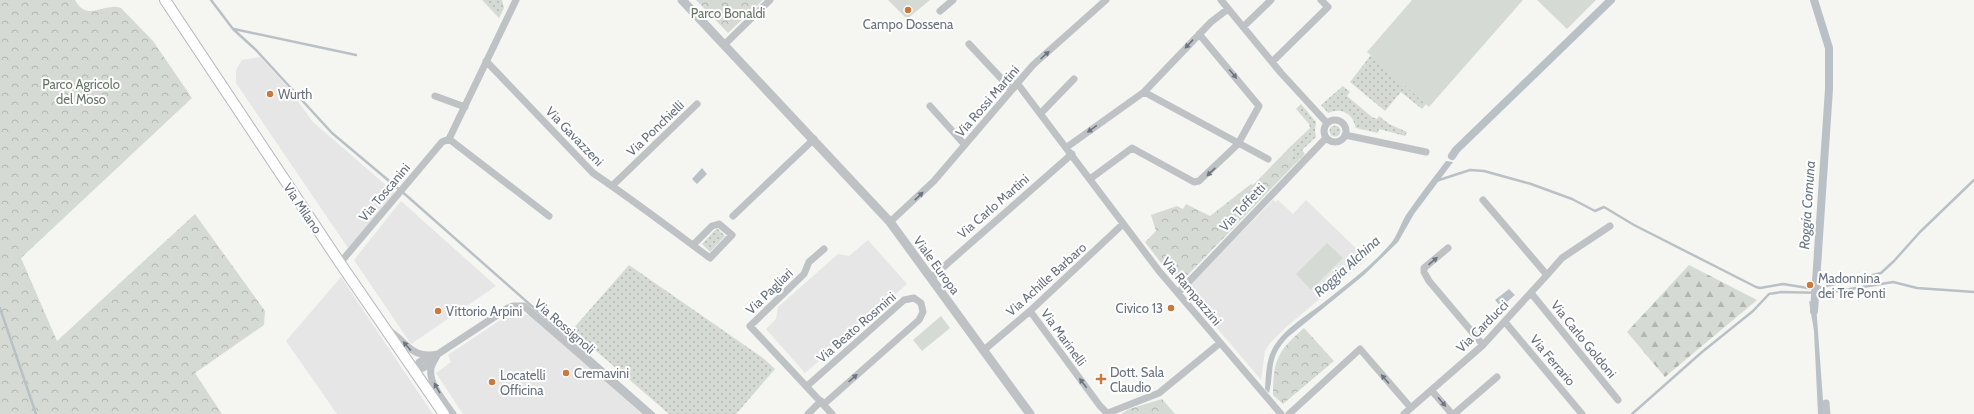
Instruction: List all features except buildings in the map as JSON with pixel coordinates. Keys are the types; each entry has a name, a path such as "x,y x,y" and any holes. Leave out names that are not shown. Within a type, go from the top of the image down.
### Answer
{"main road":[{"name":"Via Milano","path":"165,0 340,263 387,329 444,414"}],"street":[{"name":"Via Toscanini","path":"340,263 442,142 449,139 516,0"},
{"name":"Viale Europa","path":"682,0 724,46 814,139 890,222 1030,414"},
{"path":"724,46 770,0"},
{"path":"940,11 953,0"},
{"name":"Via Rossi Martini","path":"890,222 934,181 1033,65 1106,0"},
{"path":"1221,0 1272,62 1327,123"},
{"path":"1243,27 1271,0"},
{"path":"1272,62 1328,7 1321,0"},
{"path":"1067,147 1144,92 1211,22 1228,9"},
{"path":"1090,179 1132,148 1194,182 1199,181 1238,144 1259,106 1199,34"},
{"path":"969,44 1012,90"},
{"name":"Via Gavazzeni","path":"486,61 593,173 710,258 732,235 719,224 712,226 693,245"},
{"path":"1041,113 1074,79"},
{"name":"Via Rampazzini","path":"1017,83 1178,293 1281,414"},
{"path":"1144,92 1268,159"},
{"path":"435,96 465,107"},
{"name":"Via Ponchielli","path":"612,186 697,104"},
{"path":"930,106 964,144"},
{"path":"1334,120 1341,122 1345,128 1345,135 1341,141 1334,143 1326,138 1324,132 1327,123 1334,120"},
{"path":"1345,135 1426,152"},
{"name":"Via Toffetti","path":"1178,293 1326,138"},
{"path":"449,139 549,216"},
{"path":"732,216 814,139"},
{"name":"Via Carlo Martini","path":"931,278 1072,154"},
{"path":"1483,200 1547,275"},
{"name":"Via Achille Barbaro","path":"984,350 1030,311 1124,224"},
{"name":"Via Carducci","path":"1432,391 1483,345 1562,258 1610,226"},
{"path":"1448,248 1424,268 1425,276 1483,345"},
{"name":"Via Pagliari","path":"824,249 809,262 804,274 750,326 832,414"},
{"name":"Via Carlo Goldoni","path":"1531,293 1618,400"},
{"name":"Via Beato Rosmini","path":"807,386 904,300 914,298 921,303 923,312 919,320 823,403"},
{"name":"Via Rossignoli","path":"415,370 423,368 434,357 508,308 513,306 524,306 648,414"},
{"name":"Via Marinelli","path":"1030,311 1100,406 1108,414"},
{"name":"Via Ferrario","path":"1505,322 1582,414"},
{"path":"387,329 401,338 412,351 419,355 434,357 430,374 434,385 453,414"},
{"path":"1108,414 1159,393 1220,343"},
{"path":"1289,414 1360,349 1411,408"},
{"path":"1404,414 1432,391 1453,414 1497,377"},
{"path":"808,414 823,403"},
{"path":"1826,403 1827,414"}],"shaded area":[{"path":"260,57 288,88 313,122 395,193 348,248 236,83 236,70 242,60"},
{"name":"Roggia Alchina","path":"1446,161 1453,162 1414,214 1398,242 1364,275 1288,337 1282,344 1277,351 1273,364 1269,393 1265,389 1267,369 1270,354 1276,343 1295,324 1350,281 1385,250 1394,239 1406,215"},
{"path":"702,168 707,174 697,184 692,179"},
{"path":"1273,200 1276,202 1278,200 1293,214 1306,200 1367,259 1285,328 1270,343 1265,351 1261,380 1185,290"},
{"path":"401,201 496,286 411,344 354,260"},
{"path":"868,240 907,284 805,373 766,329 776,319 778,307 838,254 849,256"},
{"path":"341,277 433,414 337,414 286,341"},
{"path":"1509,289 1515,295 1501,307 1495,300"},
{"path":"1809,301 1816,304 1824,414 1818,414 1814,331"},
{"path":"511,313 530,315 642,414 463,414 436,373 451,362 448,355"}],"green space":[{"name":"Parco Agricolo del Moso","path":"0,0 75,0 80,7 91,11 109,7 121,8 153,41 192,98 21,258 57,341 195,214 265,311 264,325 195,373 222,414 0,414"},
{"path":"482,0 502,0 504,8 499,18"},
{"name":"Parco Bonaldi","path":"696,0 763,0 728,33"},
{"name":"Campo Dossena","path":"888,0 930,0 907,19"},
{"path":"1412,0 1523,0 1429,107 1367,52"},
{"path":"1537,0 1596,0 1567,29"},
{"path":"1371,55 1426,104 1422,109 1401,92 1385,111 1350,82"},
{"path":"1343,86 1350,92 1347,96 1372,117 1377,119 1379,116 1389,124 1407,132 1405,136 1379,129 1378,133 1356,128 1355,123 1346,113 1342,111 1333,111 1328,113 1321,105"},
{"path":"1301,104 1316,122 1316,137 1302,150 1305,154 1294,165 1288,158 1293,153 1289,148 1310,128 1309,124 1296,109"},
{"path":"1333,126 1337,126 1339,127 1339,135 1333,136 1330,133 1330,129"},
{"path":"1289,148 1293,153 1288,158 1294,165 1181,282 1175,281 1145,242 1156,231 1151,215 1177,206 1183,209 1186,204 1210,216 1251,184 1253,185"},
{"path":"717,228 725,236 710,252 702,244"},
{"path":"1327,243 1343,258 1311,290 1296,274"},
{"path":"629,265 763,358 775,369 736,414 669,414 572,330"},
{"path":"1689,265 1757,300 1665,377 1627,332"},
{"path":"941,316 950,328 922,351 913,340"},
{"path":"1304,328 1334,361 1283,404 1273,395 1276,364 1288,343"},
{"path":"1162,399 1175,414 1121,414 1129,409"}],"waterway":[{"path":"211,0 233,29 256,50 332,133 407,196 654,414"},
{"name":"Roggia Alchina","path":"1452,156 1456,150 1611,0"},
{"name":"Roggia Comuna","path":"1814,0 1829,48 1829,89 1814,311"},
{"path":"234,29 356,55"},
{"path":"1436,181 1470,170 1484,171 1531,184 1572,199 1595,211 1604,207 1634,225 1756,287 1760,288 1783,284 1814,289 1881,273 1920,232 1974,180"},
{"path":"1632,414 1702,352 1753,311 1769,294 1781,292 1826,293 1893,282 1917,288 1974,292"},
{"path":"0,308 36,414"}],"place":[{"name":"Campo Dossena","path":"908,10"},
{"name":"Wurth","path":"270,94"},
{"name":"Madonnina dei Tre Ponti","path":"1810,285"},
{"name":"Civico 13","path":"1171,308"},
{"name":"Vittorio Arpini","path":"438,311"},
{"name":"Cremavini","path":"566,373"},
{"name":"Dott. Sala Claudio","path":"1101,379"},
{"name":"Locatelli Officina","path":"492,382"}]}
